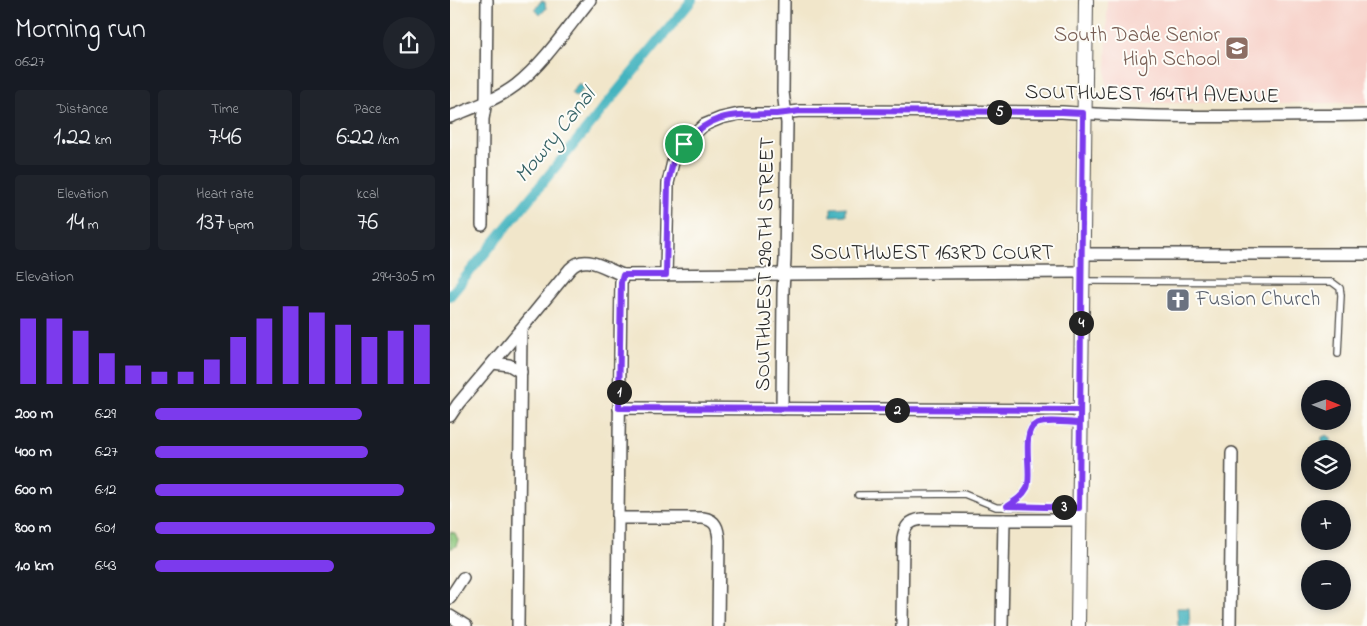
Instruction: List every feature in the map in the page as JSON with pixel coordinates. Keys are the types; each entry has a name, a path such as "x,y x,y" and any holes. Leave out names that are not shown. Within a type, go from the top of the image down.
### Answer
{"street":[{"path":"482,225 482,119 486,101 487,0"},
{"path":"450,117 508,90 528,74 590,0"},
{"name":"SOUTHWEST 290TH STREET","path":"782,410 787,123 783,92 784,0"},
{"path":"1078,626 1081,254 1086,0"},
{"name":"SOUTHWEST 164TH AVENUE","path":"666,275 668,183 673,162 684,144 699,128 721,118 739,114 810,111 1062,112 1259,116 1367,115"},
{"name":"SOUTHWEST 163RD COURT","path":"1081,254 1367,254"},
{"path":"450,416 574,264 581,261 594,262 623,275 621,282 617,626"},
{"name":"SOUTHWEST 163RD COURT","path":"623,275 784,274 1081,277"},
{"path":"518,626 521,329"},
{"path":"493,363 509,365 521,372"},
{"path":"619,408 1080,417"},
{"path":"1230,626 1232,453"},
{"path":"902,626 903,538 909,523 922,519 1004,520 1079,514"},
{"path":"618,518 703,518 714,522 717,526 718,540 718,626"},
{"path":"1002,626 1004,520"},
{"path":"450,598 463,578"},
{"path":"450,616 466,626"}],"lane":[{"path":"1081,277 1332,282 1337,284 1342,295 1338,354"},
{"path":"1007,506 1018,499 1028,486 1028,440 1030,429 1035,424 1080,417"},
{"path":"858,495 964,494 996,507 1007,506 1079,514"}],"shaded area":[{"name":"South Dade Senior High School","path":"1107,0 1367,0 1367,103 1115,103 1109,101 1106,96"}],"green space":[{"path":"450,532 455,533 458,540 456,546 450,549"}],"water":[{"path":"541,1 545,2 546,9 540,15 535,9"},
{"path":"579,83 584,88 576,97 571,93"},
{"path":"846,207 846,215 831,216 831,208"},
{"path":"1327,435 1331,440 1322,440 1322,437"},
{"path":"1177,608 1189,608 1190,626 1178,626"}],"waterway":[{"name":"Mowry Canal","path":"450,296 692,0"}],"place":[{"name":"South Dade Senior High School","path":"1237,48"},
{"name":"Fusion Church","path":"1178,300"}],"route":[{"path":"684,144 673,162 668,183 666,275 623,275 621,282 619,408 1080,410 1079,508 1007,506 1018,499 1028,486 1028,440 1030,429 1035,424 1047,422 1080,423 1083,113 800,111 775,114 739,114 709,122 699,128 684,144"}]}
